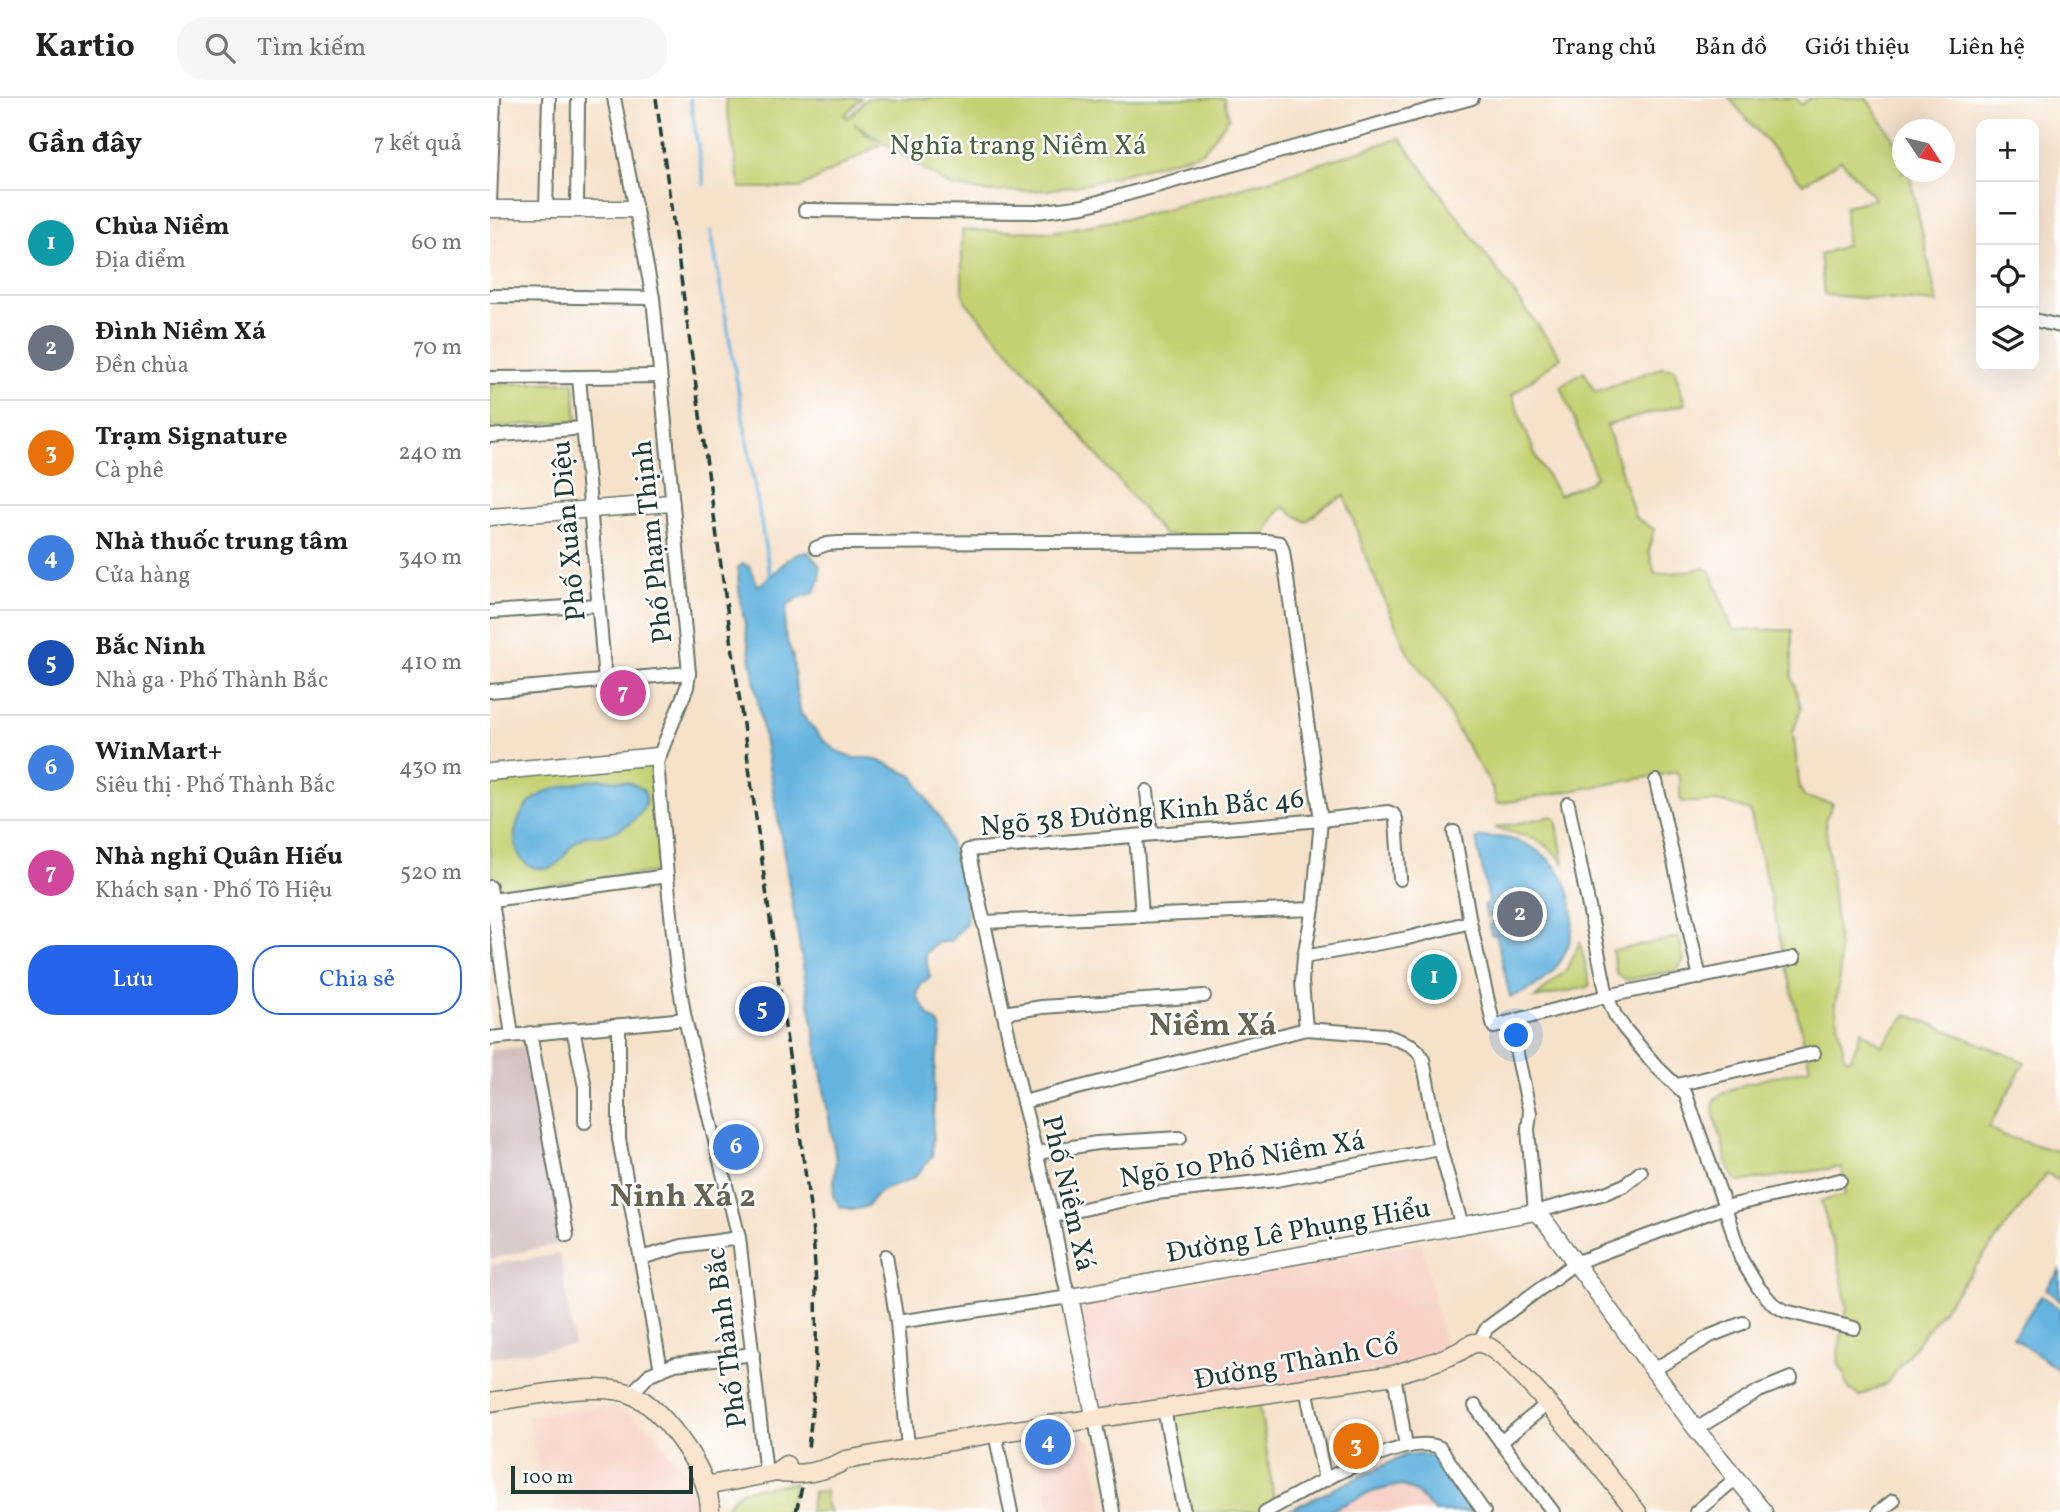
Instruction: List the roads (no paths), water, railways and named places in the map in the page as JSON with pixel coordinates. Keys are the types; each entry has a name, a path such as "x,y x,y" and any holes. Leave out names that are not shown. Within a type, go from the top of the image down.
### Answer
{"main road":[{"name":"Đường Thành Cổ","path":"1095,1420 1394,1375 1478,1343"},
{"path":"1478,1343 1488,1345 1499,1353 1547,1404 1637,1512"},
{"path":"490,1402 594,1389 631,1394 645,1403 677,1435 693,1459 706,1486 709,1512"},
{"path":"706,1486 771,1473 788,1464 831,1458 846,1460 995,1433 1095,1420"}],"street":[{"path":"490,202 494,98"},
{"path":"546,209 549,98"},
{"path":"577,209 578,98"},
{"name":"Phố Phạm Thịnh","path":"614,98 653,298 688,673 687,687 658,756 667,876 685,1019"},
{"path":"805,210 1036,212 1084,206 1472,98"},
{"path":"490,209 634,209"},
{"path":"490,296 653,298"},
{"path":"2039,321 2060,326"},
{"path":"490,378 660,376"},
{"name":"Phố Xuân Diệu","path":"579,377 605,680"},
{"path":"490,436 583,428"},
{"path":"490,517 671,503"},
{"path":"816,548 838,543 1280,543 1321,820 1313,909 1302,982 1306,1029"},
{"path":"490,612 598,605"},
{"path":"490,691 688,673"},
{"path":"490,772 658,756"},
{"path":"1656,781 1700,978"},
{"path":"1147,791 1151,834"},
{"path":"1568,804 1607,996 1624,1028 1685,1095 1746,1271 1773,1304 1797,1314 1854,1328"},
{"name":"Ngõ 38 Đường Kinh Bắc 46","path":"984,922 968,850 1388,812 1396,819 1400,879"},
{"path":"1454,832 1470,922 1494,1027 1607,996 1794,958"},
{"path":"1136,836 1142,916"},
{"path":"512,1035 491,894 667,876"},
{"path":"1023,1102 984,922 1313,909"},
{"path":"1304,957 1408,938 1470,922"},
{"path":"1003,1013 1042,1007 1204,996"},
{"path":"490,1038 685,1019"},
{"name":"Phố Thành Bắc","path":"685,1019 739,1238 771,1473"},
{"path":"1510,1023 1530,1113 1528,1129 1535,1212 1545,1221 1696,1429 1764,1512"},
{"path":"620,1025 619,1139 661,1370"},
{"path":"573,1029 585,1087 585,1122"},
{"name":"Phố Niềm Xá","path":"1070,1297 1023,1102 1306,1029 1385,1035 1411,1045 1418,1051 1426,1071 1440,1149 1462,1226"},
{"path":"530,1033 567,1235"},
{"path":"1677,1085 1814,1053"},
{"path":"1037,1153 1097,1143 1180,1138"},
{"name":"Ngõ 10 Phố Niềm Xá","path":"1052,1216 1156,1193 1276,1180 1440,1149"},
{"path":"1535,1212 1605,1193 1625,1185 1641,1172"},
{"path":"1478,1343 1487,1328 1575,1263 1644,1235 1726,1207 1840,1180"},
{"name":"Đường Lê Phụng Hiểu","path":"1070,1297 1535,1212"},
{"path":"641,1258 682,1246 739,1238"},
{"path":"886,1256 897,1322 908,1448"},
{"path":"897,1322 1070,1297 1114,1512"},
{"path":"1653,1370 1710,1336 1743,1323"},
{"path":"631,1394 650,1374 675,1364 753,1353"},
{"path":"1394,1375 1406,1446"},
{"path":"1696,1429 1759,1391 1791,1378"},
{"path":"1306,1388 1325,1480"},
{"path":"1501,1442 1547,1404"},
{"path":"1475,1406 1553,1512"},
{"path":"1164,1409 1184,1512"},
{"path":"995,1433 1011,1512"},
{"path":"1265,1512 1325,1480 1406,1446 1433,1444 1440,1448 1484,1512"},
{"path":"1696,1512 1735,1479"},
{"path":"1879,1512 1893,1501"}],"water":[{"path":"808,552 820,566 820,580 814,593 798,598 787,606 784,631 793,658 801,714 822,739 837,751 854,758 871,758 913,776 945,827 967,900 966,923 951,941 937,943 925,954 930,978 921,984 917,996 941,1029 935,1062 932,1156 914,1177 878,1193 868,1206 854,1210 841,1207 833,1196 836,1160 739,590 738,568 743,564 750,567 757,586 792,557"},
{"path":"601,779 628,782 643,789 645,804 637,817 608,834 582,838 553,867 536,868 524,862 517,850 515,834 522,812 530,802 563,786"},
{"path":"1482,837 1517,841 1544,855 1562,877 1572,904 1572,932 1562,959 1541,982 1510,997 1496,935 1491,935 1489,924 1511,918 1512,925 1531,921 1526,902 1509,905 1510,911 1487,917 1484,905 1489,903 1476,839"},
{"path":"2060,1270 2060,1301 2046,1289"},
{"path":"2041,1296 2060,1309 2060,1371 2013,1337"},
{"path":"1408,1454 1440,1456 1476,1512 1435,1512 1416,1492 1400,1485 1372,1492 1327,1512 1285,1512"}],"waterway":[{"path":"690,98 704,184"},
{"path":"711,231 771,581"}],"railway":[{"path":"656,98 811,1214 816,1331 808,1448"},
{"path":"796,1512 803,1483"}],"place":[{"name":"Nhà nghỉ Quân Hiếu","path":"623,693"},
{"name":"Đình Niềm Xá","path":"1520,914"},
{"name":"Chùa Niềm","path":"1434,977"},
{"name":"Bắc Ninh","path":"762,1009"},
{"name":"WinMart+","path":"736,1147"},
{"name":"Nhà thuốc trung tâm","path":"1048,1442"},
{"name":"Trạm Signature","path":"1356,1446"}],"district":[{"name":"Niềm Xá","path":"1213,1024"},
{"name":"Ninh Xá 2","path":"683,1195"}],"park label":[{"name":"Nghĩa trang Niềm Xá","path":"1018,144"}]}
